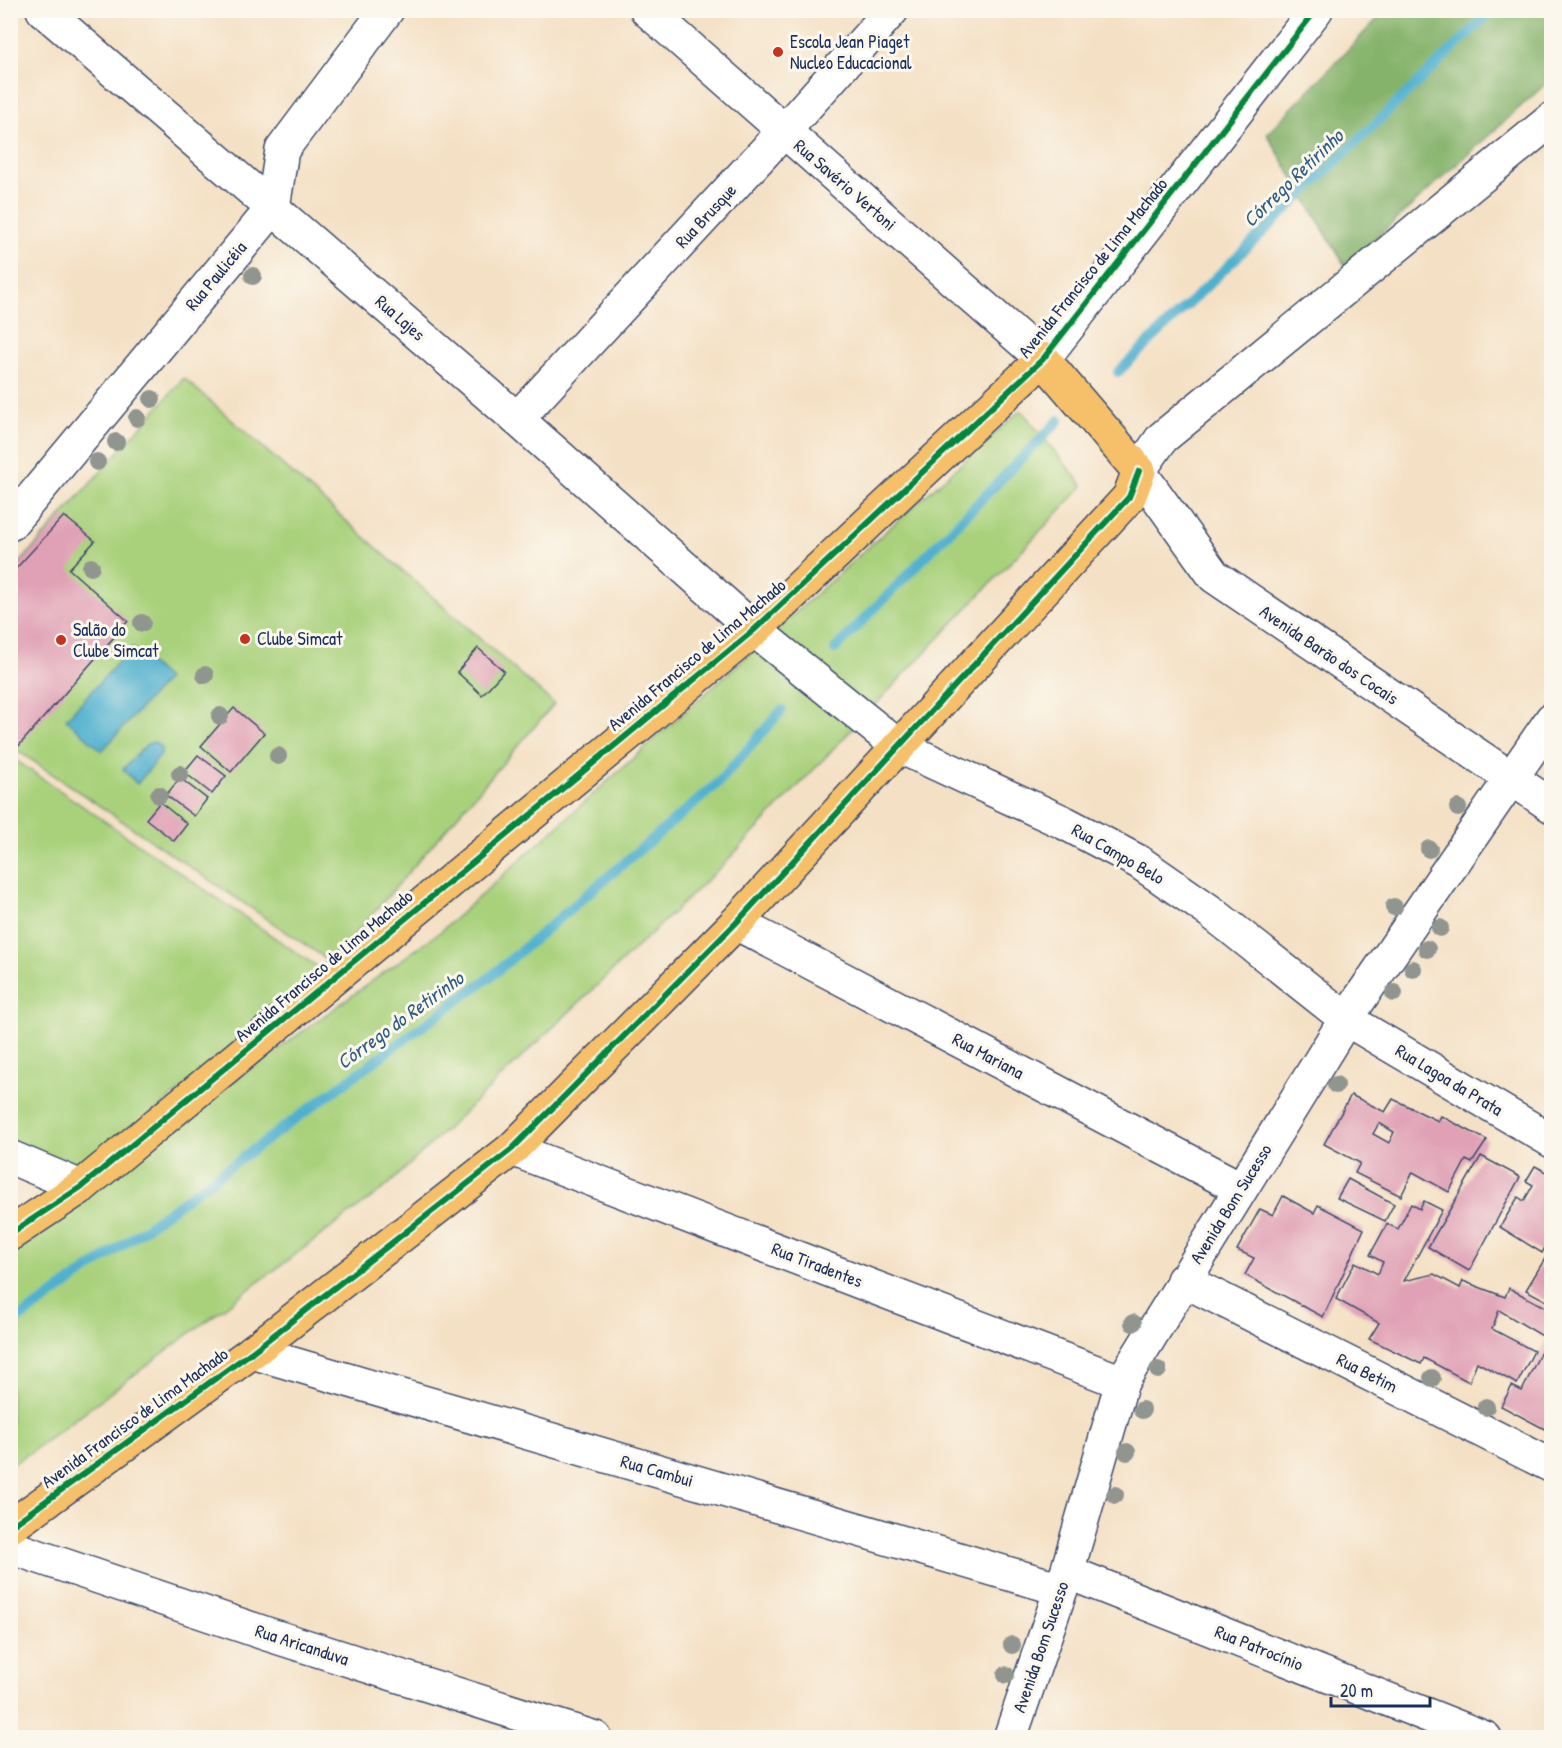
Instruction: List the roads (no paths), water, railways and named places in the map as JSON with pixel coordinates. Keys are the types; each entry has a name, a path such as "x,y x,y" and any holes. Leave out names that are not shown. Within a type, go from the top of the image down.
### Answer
{"main road":[{"path":"1043,359 1139,471"},
{"name":"Avenida Francisco de Lima Machado","path":"10,1234 81,1187 754,630 1043,359"},
{"name":"Avenida Francisco de Lima Machado","path":"10,1527 252,1352 512,1149 736,923 1129,497 1139,471"}],"street":[{"name":"Rua Lajes","path":"43,10 517,418 754,630"},
{"path":"273,208 282,150 387,10"},
{"name":"Rua Savério Vertoni","path":"647,10 1043,359"},
{"name":"Rua Brusque","path":"517,418 784,131 892,10"},
{"name":"Avenida Francisco de Lima Machado","path":"1043,359 1316,10"},
{"name":"Avenida Francisco de Lima Machado","path":"1139,471 1162,438 1551,119"},
{"name":"Rua Paulicéia","path":"17,502 273,208"},
{"name":"Avenida Barão dos Cocais","path":"1139,471 1214,576 1551,806"},
{"name":"Rua Campo Belo","path":"754,630 898,746 1065,823 1139,862 1210,912 1346,1019"},
{"name":"Avenida Bom Sucesso","path":"1010,1737 1064,1580 1122,1382 1346,1019 1551,720"},
{"name":"Rua Mariana","path":"736,923 1240,1188"},
{"name":"Rua Lagoa da Prata","path":"1346,1019 1551,1141"},
{"name":"Rua Tiradentes","path":"512,1149 1122,1382"},
{"path":"10,1157 81,1187"},
{"name":"Rua Betim","path":"1183,1280 1551,1466"},
{"name":"Rua Cambui","path":"252,1352 1064,1580"},
{"name":"Rua Aricanduva","path":"10,1547 267,1634 595,1737"},
{"name":"Rua Patrocínio","path":"1064,1580 1485,1737"}],"water":[{"path":"132,647 167,679 102,751 66,719"},
{"path":"154,742 161,747 161,755 137,784 123,769 147,744"}],"waterway":[{"name":"Córrego Retirinho","path":"1118,372 1493,10"},
{"path":"835,649 1059,420"},
{"name":"Córrego do Retirinho","path":"10,1325 490,977 717,784 782,710"}],"place":[{"name":"Escola Jean Piaget Nucleo Educacional","path":"778,52"},
{"name":"Clube Simcat","path":"245,639"},
{"name":"Salão do Clube Simcat","path":"61,640"}]}
